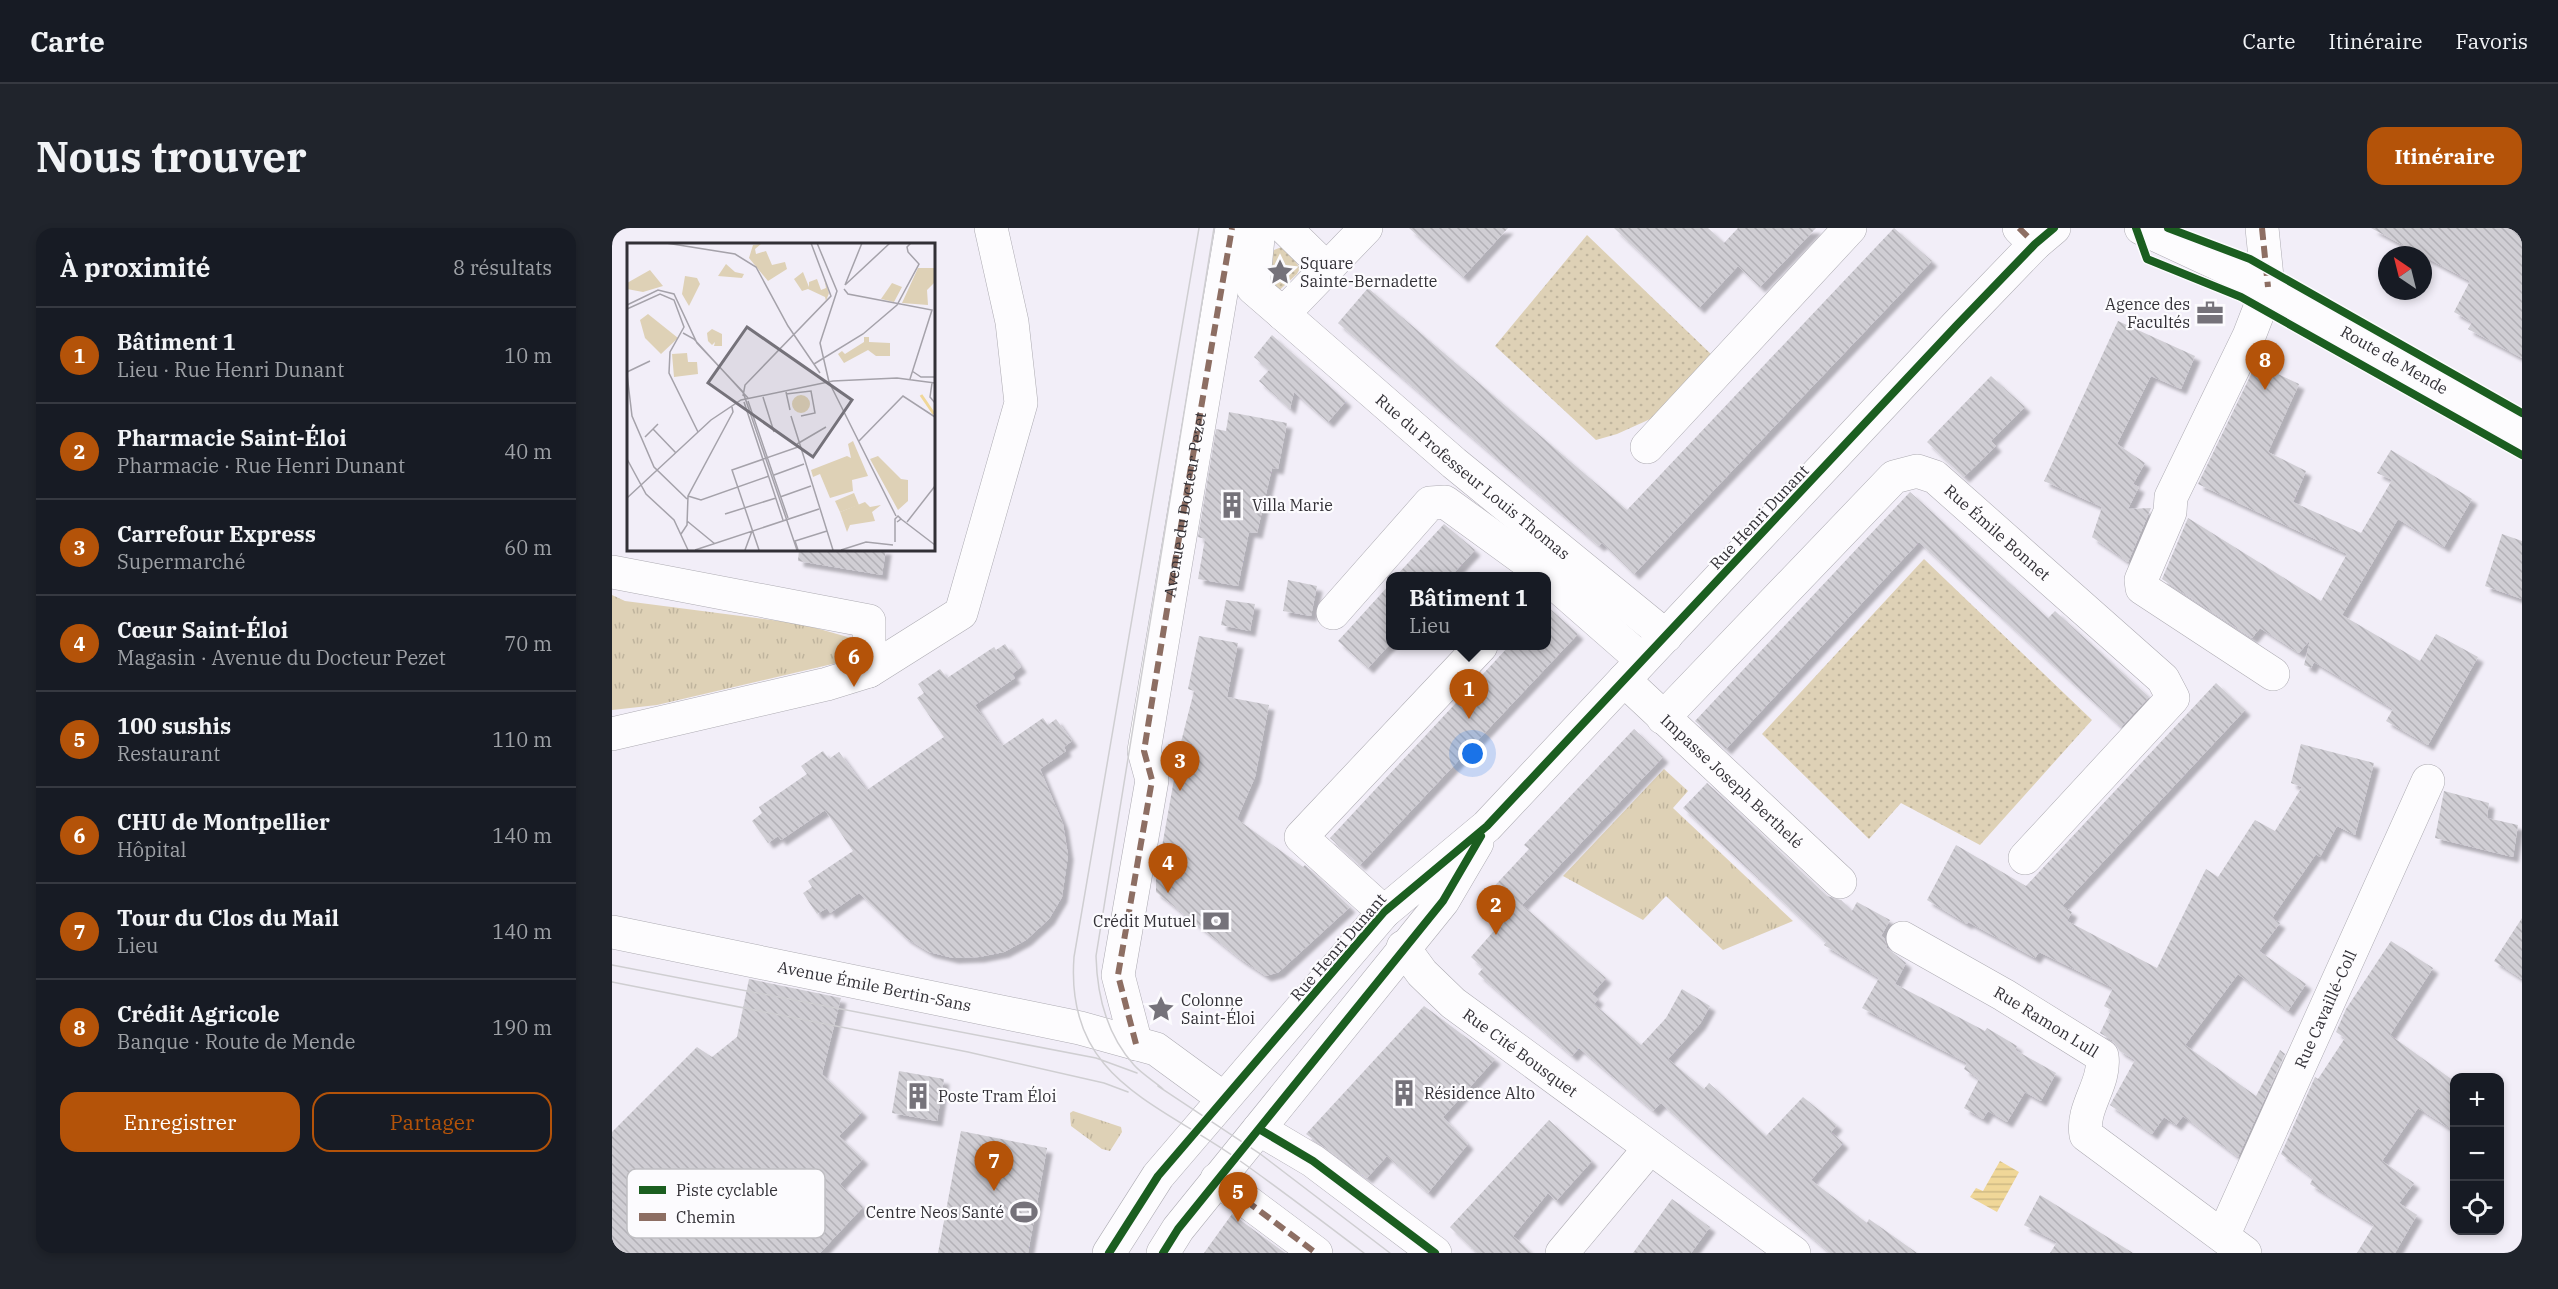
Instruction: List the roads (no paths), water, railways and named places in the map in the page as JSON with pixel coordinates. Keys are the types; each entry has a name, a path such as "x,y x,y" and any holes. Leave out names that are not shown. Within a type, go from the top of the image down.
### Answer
{"street":[{"path":"612,734 827,684 869,671 961,613 1021,403 1012,322 991,228"},
{"name":"Avenue du Docteur Pezet","path":"1136,1044 1118,975 1152,780 1144,751 1203,447 1232,228"},
{"name":"Rue du Professeur Louis Thomas","path":"1259,228 1253,288 1454,463 1666,636"},
{"path":"1285,228 1327,269"},
{"path":"1283,314 1366,228"},
{"path":"1647,447 1850,228"},
{"name":"Route de Mende","path":"2141,228 2268,287 2522,433"},
{"path":"2262,228 2268,287 2249,336 2171,497 2170,512 2141,580 2142,588 2273,674"},
{"name":"Rue Henri Dunant","path":"1109,1253 1158,1176 1384,912 1486,826 1666,636 2036,233"},
{"name":"Rue Émile Bonnet","path":"1664,718 1894,477 1917,471 1935,477 2163,679 2173,698 2025,858"},
{"name":"Impasse Joseph Berthelé","path":"1333,613 1430,502 1445,502 1541,572"},
{"path":"612,572 869,621 869,671"},
{"name":"Impasse Joseph Berthelé","path":"1551,580 1633,670 1664,718 1840,882"},
{"path":"1384,912 1301,837 1476,650"},
{"name":"Rue Cavaillé-Coll","path":"2234,1244 2428,781"},
{"name":"Rue Henri Dunant","path":"1163,1253 1178,1229 1217,1179 1403,946 1443,901 1486,826"},
{"name":"Avenue Émile Bertin-Sans","path":"612,932 1051,1020 1156,1049 1223,1098 1259,1129 1312,1161 1435,1253"},
{"name":"Rue Ramon Lull","path":"1903,938 2004,995 2102,1056 2104,1070 2084,1121 2086,1135 2234,1244"},
{"name":"Rue Cité Bousquet","path":"1403,946 1422,973 1453,1003 1649,1149 1794,1253"},
{"path":"1223,1098 1210,1141 1217,1179 1316,1253"},
{"path":"1562,1253 1649,1149"},
{"path":"1125,1253 1134,1236 1143,1199"}],"tram line":[{"path":"1199,228 1074,957 1075,998 1084,1031 1100,1058 1121,1081 1146,1101 1236,1158 1364,1253"},
{"path":"1163,1089 1134,1065 1110,1028 1101,1000 1096,956 1214,228"},
{"path":"612,965 1096,1058 1137,1073"},
{"path":"612,982 968,1052 1104,1083 1128,1092"},
{"path":"1158,1086 1259,1153 1390,1253"}],"place":[{"name":"Square Sainte-Bernadette","path":"1280,272"},
{"name":"Agence des Facultés","path":"2210,313"},
{"name":"Crédit Agricole","path":"2265,390"},
{"name":"Villa Marie","path":"1232,505"},
{"name":"CHU de Montpellier","path":"854,687"},
{"name":"Bâtiment 1","path":"1469,719"},
{"name":"Carrefour Express","path":"1180,791"},
{"name":"Cœur Saint-Éloi","path":"1168,893"},
{"name":"Crédit Mutuel","path":"1216,921"},
{"name":"Pharmacie Saint-Éloi","path":"1496,935"},
{"name":"Colonne Saint-Éloi","path":"1161,1009"},
{"name":"Résidence Alto","path":"1404,1093"},
{"name":"Poste Tram Éloi","path":"918,1096"},
{"name":"Tour du Clos du Mail","path":"994,1191"},
{"name":"Centre Neos Santé","path":"1024,1212"},
{"name":"100 sushis","path":"1238,1222"}]}
